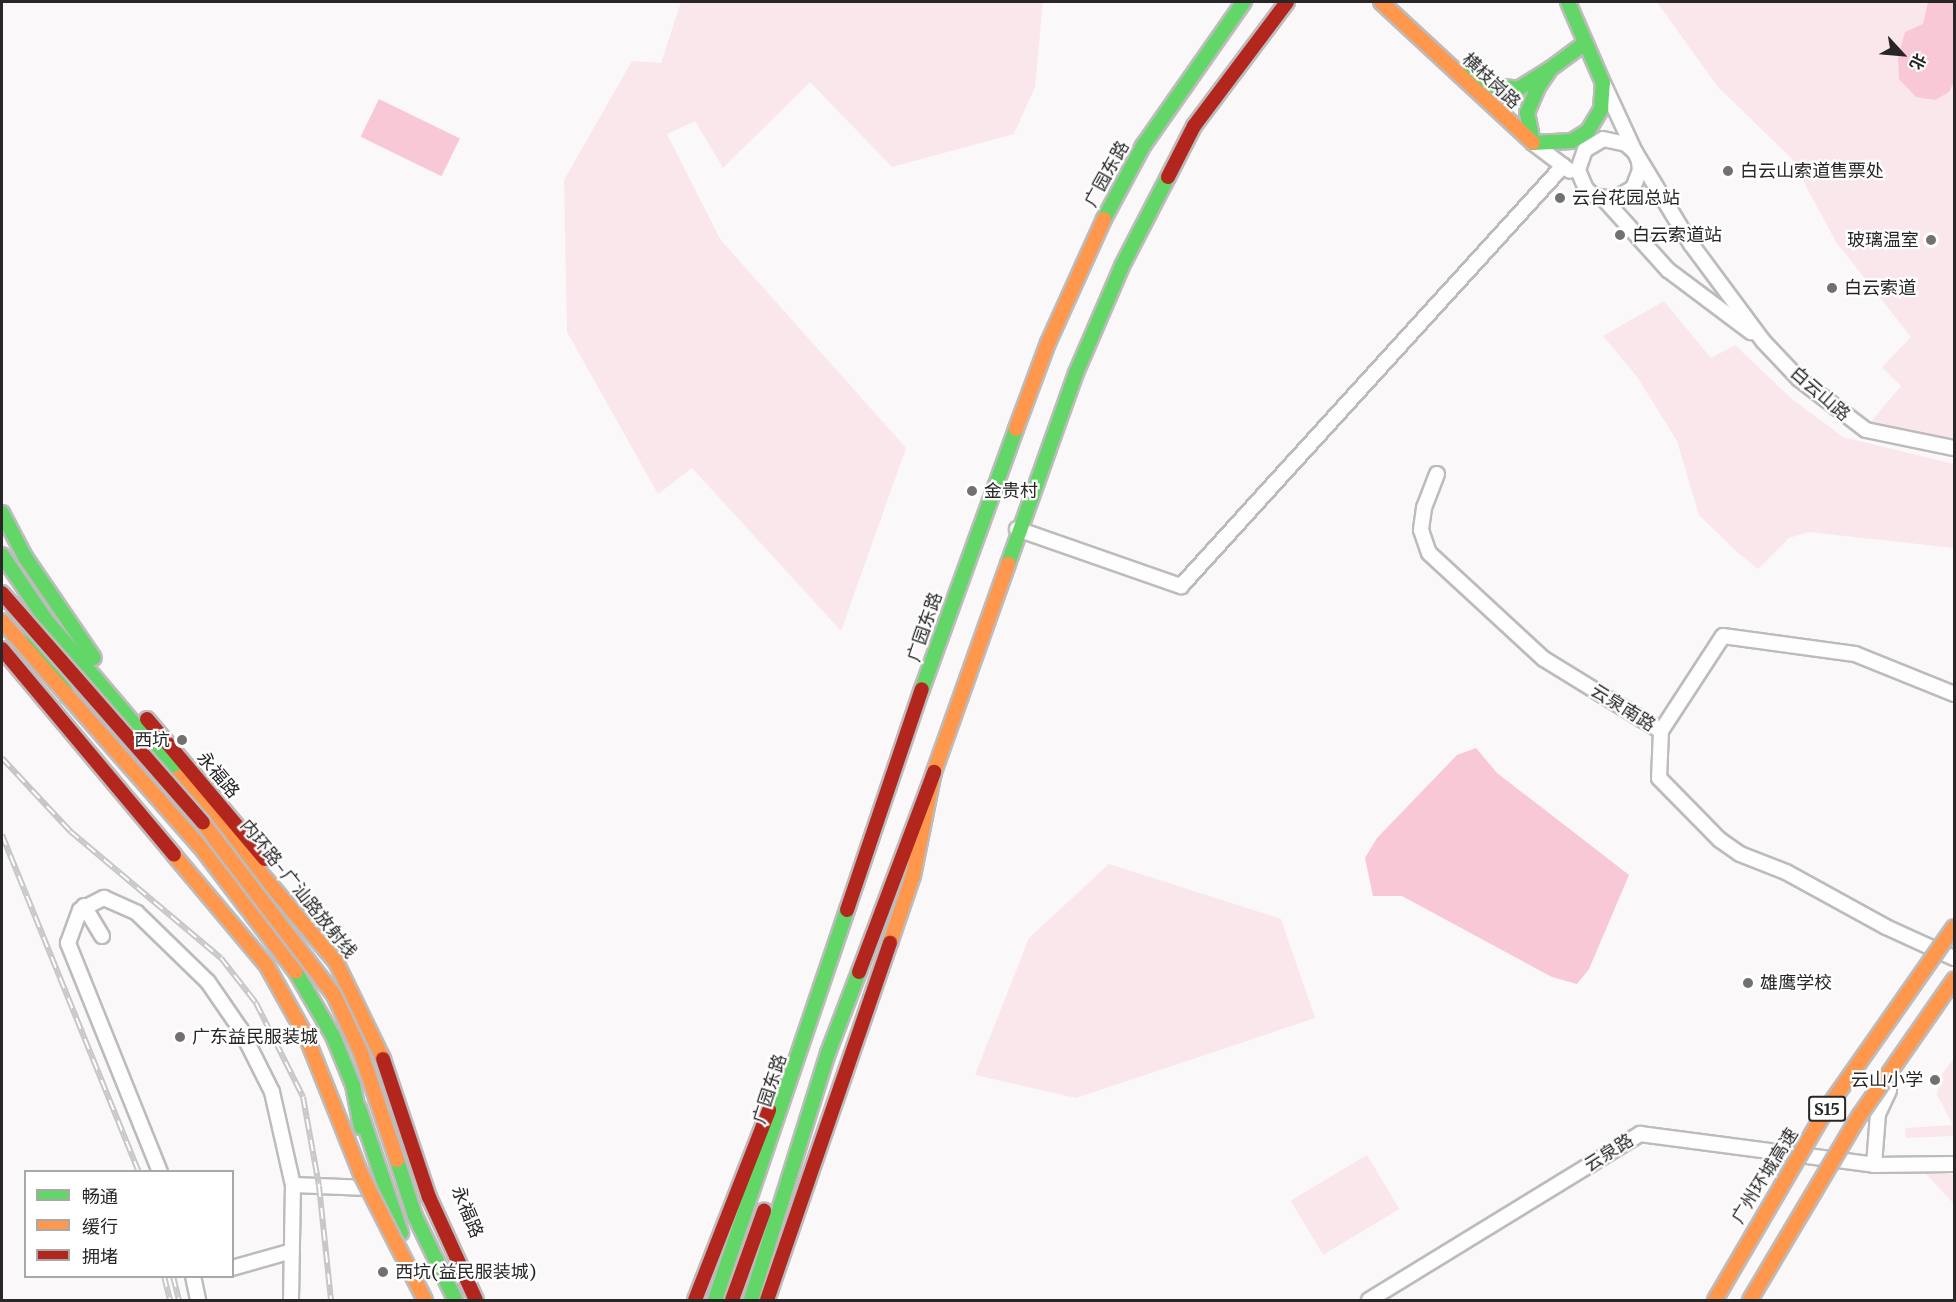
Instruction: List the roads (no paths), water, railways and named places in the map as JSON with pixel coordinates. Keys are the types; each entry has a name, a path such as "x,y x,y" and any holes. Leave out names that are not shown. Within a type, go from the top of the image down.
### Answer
{"main road":[{"name":"广园东路","path":"715,1300 969,555 1069,293 1143,146 1244,2"},
{"path":"751,1300 828,1053 934,772 1017,529 1098,319 1143,223 1211,100 1287,2"},
{"name":"横枝岗路","path":"1382,2 1533,143"},
{"name":"横枝岗路","path":"1401,2 1486,85 1518,89 1585,43"},
{"path":"1550,69 1527,113 1533,143 1572,141 1588,131 1601,109 1603,83 1568,2"},
{"name":"永福路","path":"2,513 78,640 231,818 363,986 389,1046 439,1192 488,1300"},
{"name":"内环路-广汕路放射线","path":"2,555 46,620 207,805 341,970 376,1039 429,1197 476,1300"},
{"path":"2,581 68,697"},
{"path":"2,593 76,672 205,825 292,934 334,995 360,1053 415,1216 455,1300"},
{"path":"2,621 208,855 283,949 320,1007 359,1108 392,1211 431,1300"},
{"path":"2,649 267,966 306,1036 366,1184 425,1300"},
{"path":"767,1300 913,876 934,772"},
{"name":"广州环城高速","path":"1715,1300 1738,1254 1826,1110 1954,927"},
{"name":"S15","path":"1750,1300 1860,1115 1954,980"},
{"path":"695,1300 749,1155 806,1036"},
{"path":"732,1300 804,1101 828,1053"},
{"path":"359,1108 368,1188 377,1221 416,1300"},
{"path":"751,1300 809,1181"}],"street":[{"path":"1603,83 1635,152 1691,244 1763,341"},
{"path":"1612,138 1635,152 1640,170 1633,188 1615,199 1594,196 1580,180 1580,159 1593,142 1612,138"},
{"name":"横枝岗路","path":"1533,143 1580,180"},
{"path":"1017,529 1181,586 1563,165"},
{"path":"1604,199 1668,270 1763,341"},
{"name":"白云山路","path":"1763,341 1850,422 1866,430 1954,448"},
{"name":"云泉南路","path":"1437,474 1424,508 1422,530 1429,553 1544,659 1661,730 1659,778 1720,840 1740,854 1786,872 1886,927 1954,958"},
{"path":"1661,730 1724,636 1855,654 1954,694"},
{"path":"159,1170 68,943 74,918 84,906 104,898 125,904 208,982 241,1030 272,1092 293,1185 291,1300"},
{"path":"84,906 102,936"},
{"path":"1874,1165 1875,1131 1886,1098 1954,998"},
{"name":"云泉路","path":"1369,1300 1640,1134 1874,1165 1954,1164"},
{"path":"293,1185 368,1188"},
{"path":"234,1267 292,1251"},
{"path":"196,1278 198,1300"}],"railway":[{"path":"2,758 70,831 221,958 256,1003 303,1097 319,1186 331,1300"},
{"path":"2,835 138,1170"},
{"path":"164,1278 170,1300"},
{"path":"174,1278 179,1300"}],"place":[{"name":"白云山索道售票处","path":"1728,171"},
{"name":"云台花园总站","path":"1560,198"},
{"name":"白云索道站","path":"1620,235"},
{"name":"玻璃温室","path":"1931,240"},
{"name":"白云索道","path":"1832,288"},
{"name":"金贵村","path":"972,491"},
{"name":"西坑","path":"182,740"},
{"name":"雄鹰学校","path":"1748,983"},
{"name":"广东益民服装城","path":"180,1037"},
{"name":"云山小学","path":"1935,1080"},
{"name":"西坑(益民服装城)","path":"383,1272"}]}
